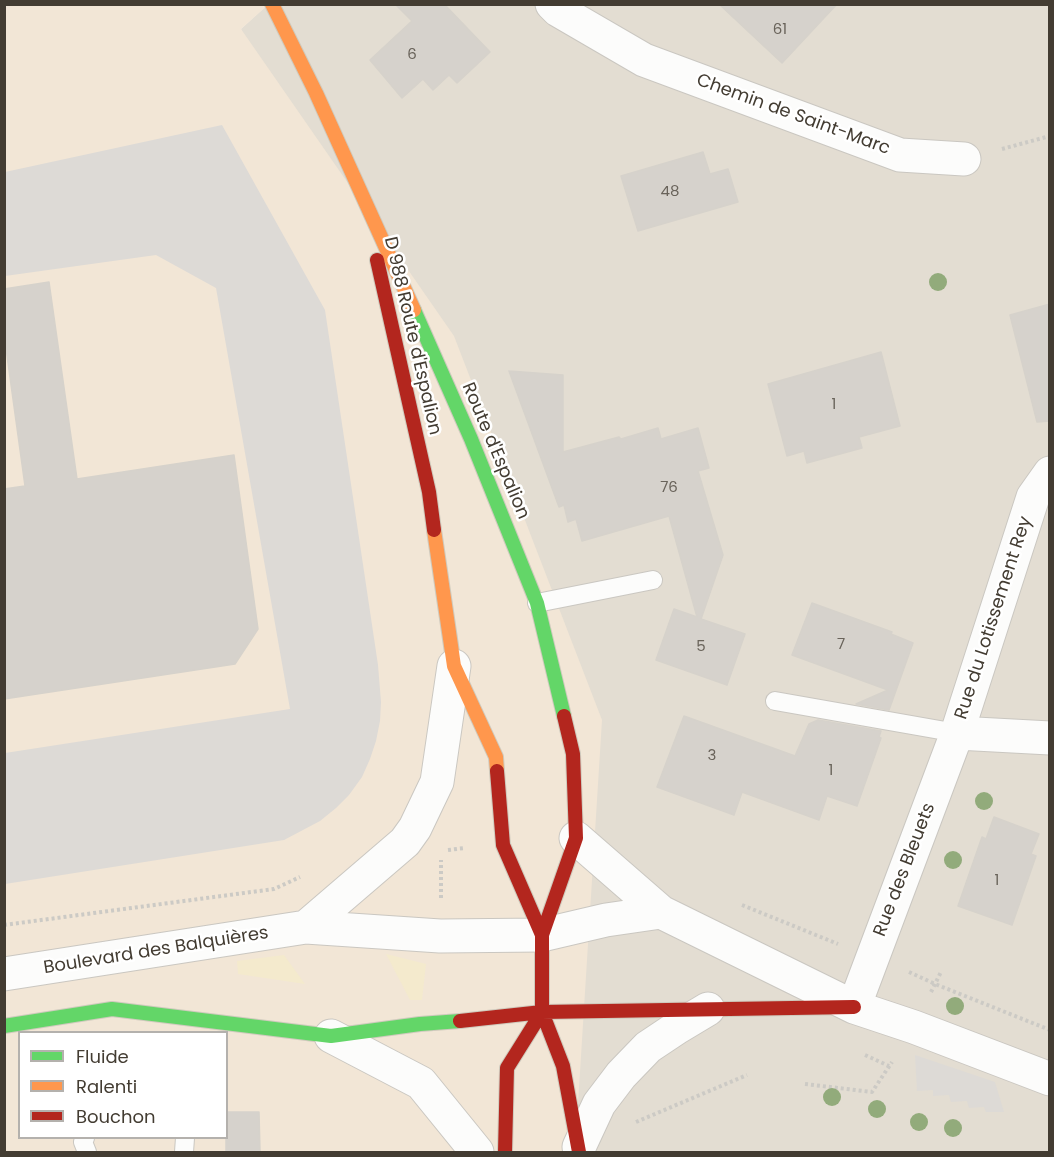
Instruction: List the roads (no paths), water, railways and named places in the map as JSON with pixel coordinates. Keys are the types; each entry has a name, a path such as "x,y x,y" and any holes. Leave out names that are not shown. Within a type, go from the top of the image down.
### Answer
{"main road":[{"name":"Route d'Espalion","path":"272,4 360,188 471,439 537,603 573,753 576,838 542,935"},
{"name":"D 988 Route d'Espalion","path":"360,188 429,492 454,666"},
{"path":"454,666 496,757 503,845 542,935 542,1012 563,1066 581,1150"},
{"path":"4,1026 112,1009 332,1036 420,1024 542,1012 854,1007"},
{"path":"505,1152 507,1068 542,1012"}],"street":[{"name":"Chemin de Saint-Marc","path":"552,4 558,10 644,60 900,155 963,159"},
{"name":"Rue du Lotissement Rey","path":"957,733 1033,497 1050,473"},
{"path":"306,927 405,842 415,828 437,782 454,666"},
{"path":"957,733 1050,738"},
{"name":"Rue des Bleuets","path":"854,1007 957,733"},
{"path":"576,838 661,912 854,1007 914,1026 1050,1079"},
{"name":"Boulevard des Balquières","path":"4,974 306,927 440,936 542,935 606,920 661,912"},
{"path":"581,1150 599,1104 621,1075 648,1047 708,1009"},
{"path":"332,1036 421,1083 477,1152"}],"lane":[{"path":"537,603 653,580"},
{"path":"776,701 957,733"}]}
